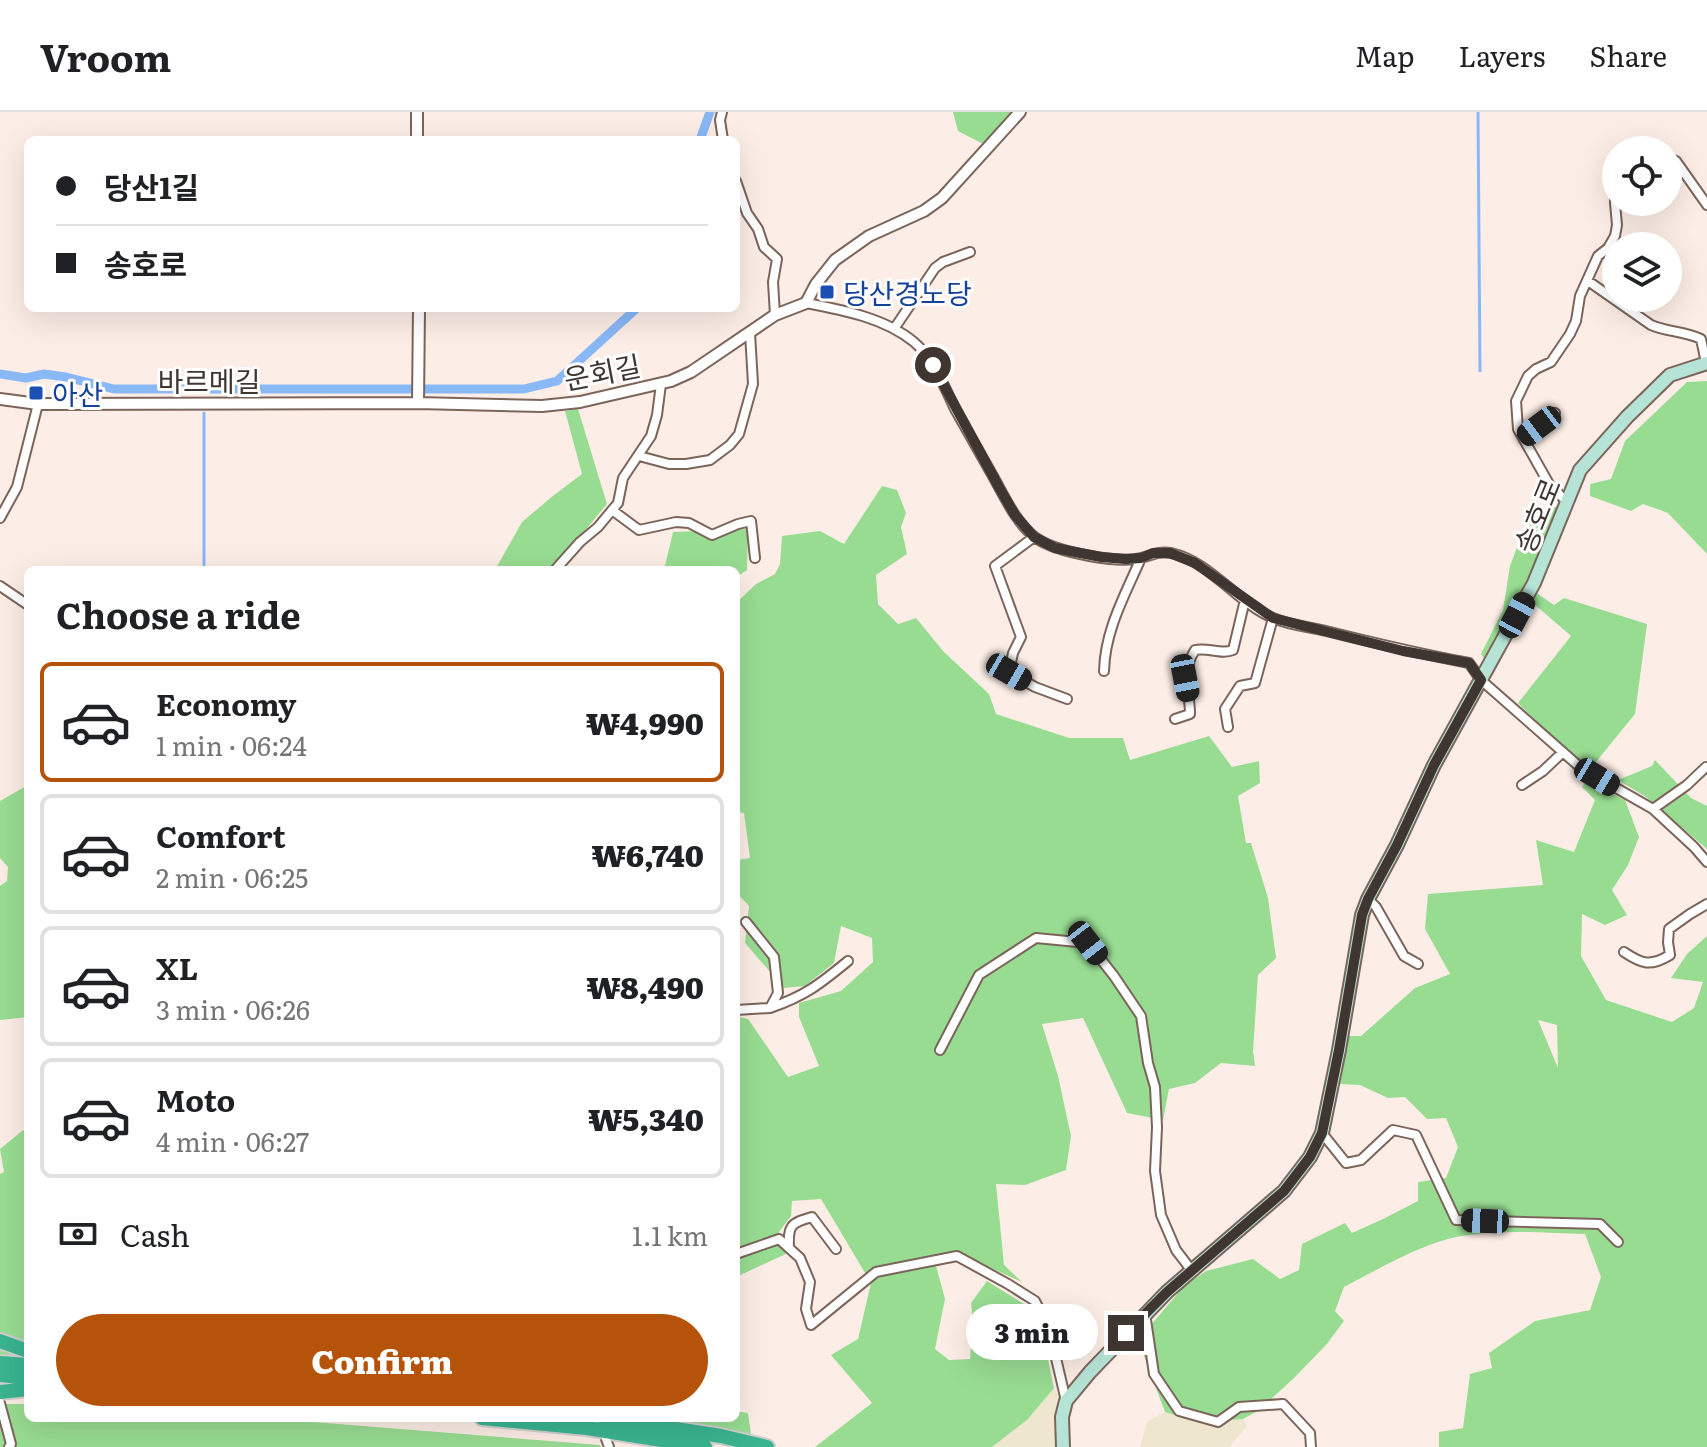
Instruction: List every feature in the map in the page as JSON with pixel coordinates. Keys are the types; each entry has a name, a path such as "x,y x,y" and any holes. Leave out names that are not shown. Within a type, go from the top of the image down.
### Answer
{"highway":[{"path":"0,1341 24,1350"},
{"path":"0,1363 24,1365"},
{"path":"0,1375 24,1378"},
{"path":"0,1392 24,1389"},
{"path":"524,1422 587,1428 705,1447"},
{"path":"630,1422 721,1436 767,1447"}],"main road":[{"name":"송호로","path":"1066,1401 1145,1313 1284,1191 1310,1157 1322,1133 1362,915 1368,899 1434,765 1534,583 1580,470 1670,375 1706,363"},
{"path":"1063,1447 1062,1417 1066,1401"}],"street":[{"path":"417,112 417,136"},
{"path":"722,112 722,136"},
{"path":"1020,112 942,198 924,211 869,236 835,260 806,303 863,316 913,341 933,365 1015,515 1034,537 1055,548 1078,554 1126,559 1170,553 1195,563 1273,618 1403,651 1469,663 1481,680 1581,768 1653,809 1707,862"},
{"path":"1682,170 1707,205"},
{"path":"740,193 764,247 777,259 773,282 775,315"},
{"path":"1566,501 1549,484 1518,429 1516,401 1528,376 1551,362 1570,334 1576,321 1580,296 1598,256 1608,248 1615,236 1616,216"},
{"path":"894,329 935,268 970,252"},
{"path":"1588,281 1651,325 1701,339 1706,363"},
{"name":"운회길","path":"419,400 542,406 580,402 661,384 691,372 775,315 806,303"},
{"path":"419,312 419,400"},
{"path":"639,456 669,464 686,464 710,460 730,445 739,434 753,384 750,333"},
{"path":"559,566 618,503 623,478 651,436 661,384"},
{"name":"바르메길","path":"0,399 38,404 419,400"},
{"path":"0,518 17,487 38,404"},
{"path":"1523,438 1555,413"},
{"path":"612,510 639,530 676,522 689,523 712,535 751,521 755,558"},
{"path":"1034,537 995,566 1021,637 1009,672 1035,687 1067,699"},
{"path":"1104,671 1109,632 1141,558"},
{"path":"0,586 24,602"},
{"path":"1175,719 1190,714 1185,678 1187,663 1195,650 1203,648 1227,653 1233,650 1245,600"},
{"path":"1228,727 1225,709 1240,686 1255,683 1273,618"},
{"path":"1522,785 1563,752"},
{"path":"1653,809 1706,767"},
{"path":"1368,899 1376,907 1404,956 1418,964"},
{"path":"1624,952 1639,961 1659,962 1670,955 1669,929 1707,904"},
{"path":"746,922 774,957 778,993 770,1008"},
{"path":"940,1050 979,975 1036,938 1088,943 1141,1016 1155,1087 1155,1171 1161,1215 1176,1250 1192,1271"},
{"path":"740,1010 770,1008 791,1001 813,990 848,961"},
{"path":"1322,1133 1346,1163 1361,1160 1393,1130 1416,1135 1456,1220 1600,1224 1618,1242"},
{"path":"789,1249 788,1231 792,1224 812,1217 836,1249"},
{"path":"740,1253 779,1239 800,1258 810,1282 806,1309 811,1325 876,1272 957,1256 1035,1301 1049,1328 1066,1401"},
{"path":"1145,1313 1154,1374 1179,1411 1218,1422 1239,1407 1283,1404 1310,1433 1311,1447"},
{"path":"0,1403 11,1444 9,1447"}],"shaded area":[{"path":"1054,1388 1061,1398 1060,1447 992,1447 1027,1420"},
{"path":"1165,1412 1198,1422 1243,1419 1247,1426 1229,1447 1140,1447 1147,1422"}],"green space":[{"path":"953,112 1014,112 985,145 958,131"},
{"path":"1707,381 1707,554 1668,513 1643,504 1631,511 1590,496 1590,484 1611,479 1625,441 1687,382"},
{"path":"578,409 607,504 555,566 497,566 522,522 582,474 565,411"},
{"path":"882,486 897,490 906,513 901,527 907,554 876,575 878,604 898,624 916,618 944,652 989,694 996,714 1069,738 1123,738 1130,760 1209,736 1232,767 1259,761 1260,783 1238,796 1246,843 1251,843 1268,898 1276,958 1258,975 1253,1051 1255,1066 1221,1063 1195,1083 1169,1089 1163,1120 1127,1113 1083,1018 1042,1024 1058,1076 1071,1136 1066,1170 1025,1185 996,1184 1004,1265 1022,1282 953,1251 933,1255 945,1299 935,1349 949,1360 970,1359 971,1303 987,1281 1024,1304 1043,1331 1054,1388 1027,1420 992,1447 815,1447 872,1403 831,1355 858,1339 871,1283 821,1199 792,1201 791,1216 779,1232 788,1253 740,1275 740,1017 748,1019 788,1077 819,1066 799,1017 799,1003 841,991 873,962 872,938 841,926 834,963 805,986 784,988 745,943 749,906 740,896 740,859 750,858 744,813 740,812 740,599 756,584 775,574 780,564 782,536 820,531 844,544"},
{"path":"1549,505 1558,508 1530,575 1485,660 1481,654 1503,610 1510,566 1522,534"},
{"path":"748,529 747,570 740,574 740,566 665,566 673,532"},
{"path":"1535,592 1554,605 1564,598 1647,624 1635,714 1591,768 1574,760 1518,703 1571,636 1534,604"},
{"path":"1655,760 1691,798 1707,806 1707,849 1646,797 1618,780 1652,766"},
{"path":"1586,781 1625,800 1639,837 1628,865 1612,890 1627,915 1605,925 1582,914 1581,956 1606,1000 1672,1022 1694,1008 1703,982 1671,978 1687,954 1707,936 1707,1447 1439,1447 1439,1432 1463,1428 1470,1374 1492,1368 1489,1353 1535,1321 1590,1310 1601,1277 1585,1234 1485,1233 1445,1240 1416,1250 1344,1287 1335,1311 1344,1321 1326,1345 1258,1411 1243,1419 1198,1422 1165,1412 1138,1340 1185,1285 1206,1271 1253,1259 1280,1279 1299,1270 1302,1244 1345,1223 1352,1233 1383,1219 1418,1201 1418,1182 1446,1178 1458,1147 1446,1118 1427,1119 1405,1097 1388,1098 1360,1085 1340,1084 1349,1036 1361,1036 1415,988 1450,974 1425,929 1428,894 1543,885 1536,840 1574,852 1595,800 1582,787","holes":["1538,1020 1557,1025 1558,1068"]},
{"path":"24,787 24,1017 0,1020 0,886 7,881 8,867 0,858 0,801"},
{"path":"22,1131 24,1357 0,1356 0,1174 4,1172 0,1149"},
{"path":"0,1404 24,1404 24,1422 313,1422 601,1447 0,1447"},
{"path":"740,1412 748,1413 751,1434 677,1422 740,1422"}],"waterway":[{"path":"701,136 710,112"},
{"path":"1478,112 1480,371"},
{"path":"0,374 26,378 44,374 114,389 524,389 557,381 633,312"},
{"path":"204,413 204,566"}],"place":[{"name":"당산경노당","path":"827,292"},
{"name":"아산","path":"36,393"}],"route":[{"path":"933,365 1015,515 1034,537 1055,548 1101,557 1126,559 1170,553 1195,563 1273,618 1403,651 1469,663 1481,680 1434,765 1362,915 1322,1133 1310,1157 1284,1191 1167,1292 1126,1333"}]}
